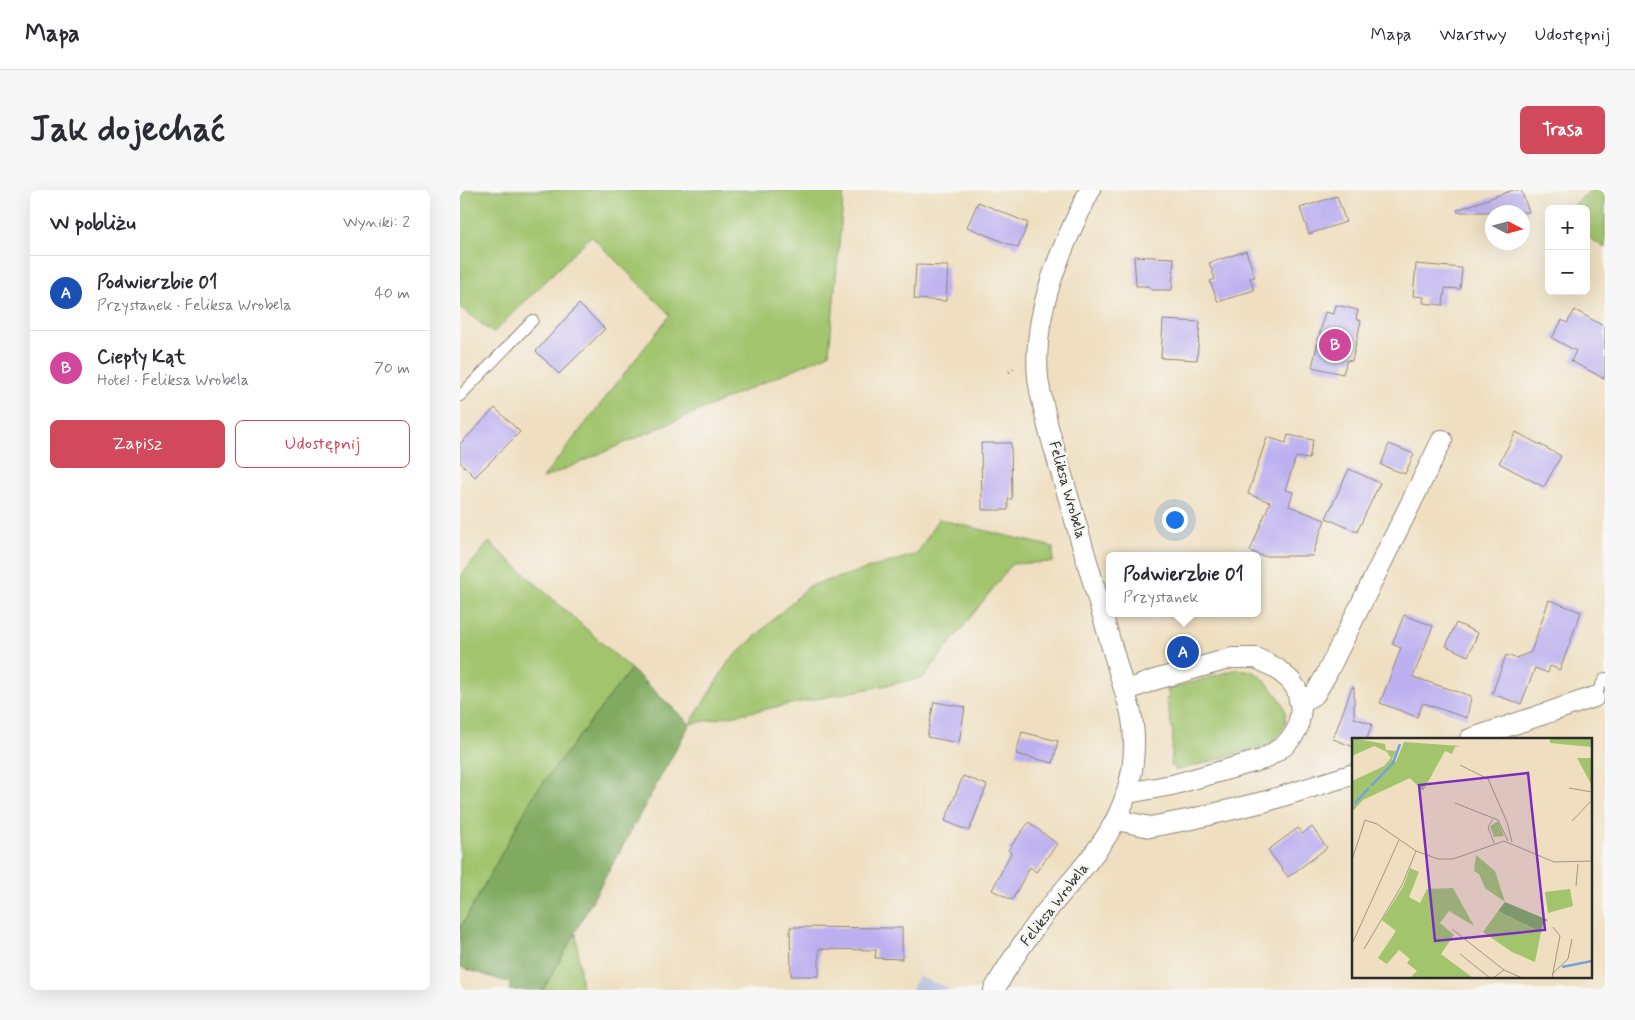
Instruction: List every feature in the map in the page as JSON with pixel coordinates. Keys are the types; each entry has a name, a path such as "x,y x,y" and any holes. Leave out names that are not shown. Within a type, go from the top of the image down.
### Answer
{"street":[{"name":"Feliksa Wrobela","path":"994,990 1043,916 1090,860 1117,820 1128,793 1133,761 1134,728 1125,691 1048,427 1038,379 1037,361 1040,320 1047,294 1062,251 1090,190"},
{"path":"1300,702 1315,694 1326,675 1442,440"},
{"path":"1125,691 1232,658 1245,657 1256,658 1276,668 1291,681 1297,690 1300,702 1300,719 1293,736 1284,746 1264,759 1172,785 1128,793"},
{"path":"1473,738 1594,696"},
{"path":"1117,820 1150,827 1267,801 1352,775"}],"lane":[{"path":"460,396 533,320"},
{"path":"1594,696 1605,678"}],"shaded area":[{"path":"918,976 952,990 912,990"}],"green space":[{"path":"460,190 844,190 829,354 542,479 670,315 591,236 493,333 460,307"},
{"path":"1591,190 1605,190 1605,248 1590,239 1590,205 1573,205"},
{"path":"938,519 1053,547 1053,562 1012,564 923,678 690,724 729,661 809,586 917,554"},
{"path":"489,542 631,669 535,793 460,929 460,577"},
{"path":"631,669 690,724 543,990 509,990 510,983 460,967 460,929 535,793"},
{"path":"1237,669 1256,673 1268,683 1281,701 1286,715 1280,734 1267,745 1175,771 1176,767 1171,766 1173,733 1166,699 1169,697 1167,690"},
{"path":"576,933 582,990 543,990"}],"building":[{"path":"1513,190 1521,190 1526,205 1485,205 1485,212 1458,212 1457,210"},
{"path":"1337,196 1346,222 1309,234 1300,208"},
{"path":"978,202 1028,223 1018,248 967,227"},
{"path":"1246,251 1255,277 1250,278 1254,290 1218,302 1210,281 1215,279 1209,263"},
{"path":"1134,256 1174,258 1172,290 1151,290 1148,286 1136,286"},
{"path":"1416,264 1462,268 1460,289 1445,288 1443,305 1423,303 1424,297 1413,296"},
{"path":"916,265 948,266 946,301 914,299"},
{"path":"579,304 605,329 559,374 536,351"},
{"path":"1336,305 1358,310 1356,319 1361,321 1352,361 1347,360 1343,374 1312,367 1325,312 1334,314"},
{"path":"1575,310 1605,327 1605,379 1571,361 1576,351 1552,338 1562,320 1567,323"},
{"path":"1163,320 1200,322 1197,360 1161,358"},
{"path":"495,408 520,432 475,477 460,462 460,444"},
{"path":"1516,432 1561,456 1544,487 1499,463"},
{"path":"1288,435 1313,440 1309,459 1296,457 1285,490 1293,492 1289,506 1325,520 1312,556 1262,556 1261,552 1250,551 1270,502 1248,494 1267,437 1286,443"},
{"path":"981,443 1011,443 1012,499 1008,499 1008,510 982,510"},
{"path":"1389,444 1414,454 1405,474 1381,465"},
{"path":"1349,469 1380,483 1357,532 1326,518"},
{"path":"1549,600 1581,612 1560,670 1550,666 1548,673 1535,668 1521,704 1492,694 1506,655 1516,658 1531,652"},
{"path":"1404,615 1433,626 1413,677 1471,696 1467,718 1423,703 1417,717 1380,703 1401,648 1392,644"},
{"path":"1456,623 1478,633 1468,656 1446,646"},
{"path":"1352,687 1354,688 1354,718 1372,724 1367,738 1352,738 1352,746 1333,739"},
{"path":"934,702 965,707 959,743 927,737"},
{"path":"1022,732 1058,741 1053,763 1016,754"},
{"path":"963,776 987,785 969,831 945,821"},
{"path":"1029,822 1057,844 1036,872 1030,867 1012,900 992,890 1011,853 1008,850"},
{"path":"1312,827 1327,848 1288,877 1268,850 1298,828 1302,834"},
{"path":"790,927 902,928 902,959 875,958 876,950 819,949 819,976 791,976"}],"place":[{"name":"Ciepły Kąt","path":"1335,345"},
{"name":"Podwierzbie 01","path":"1183,652"}]}
